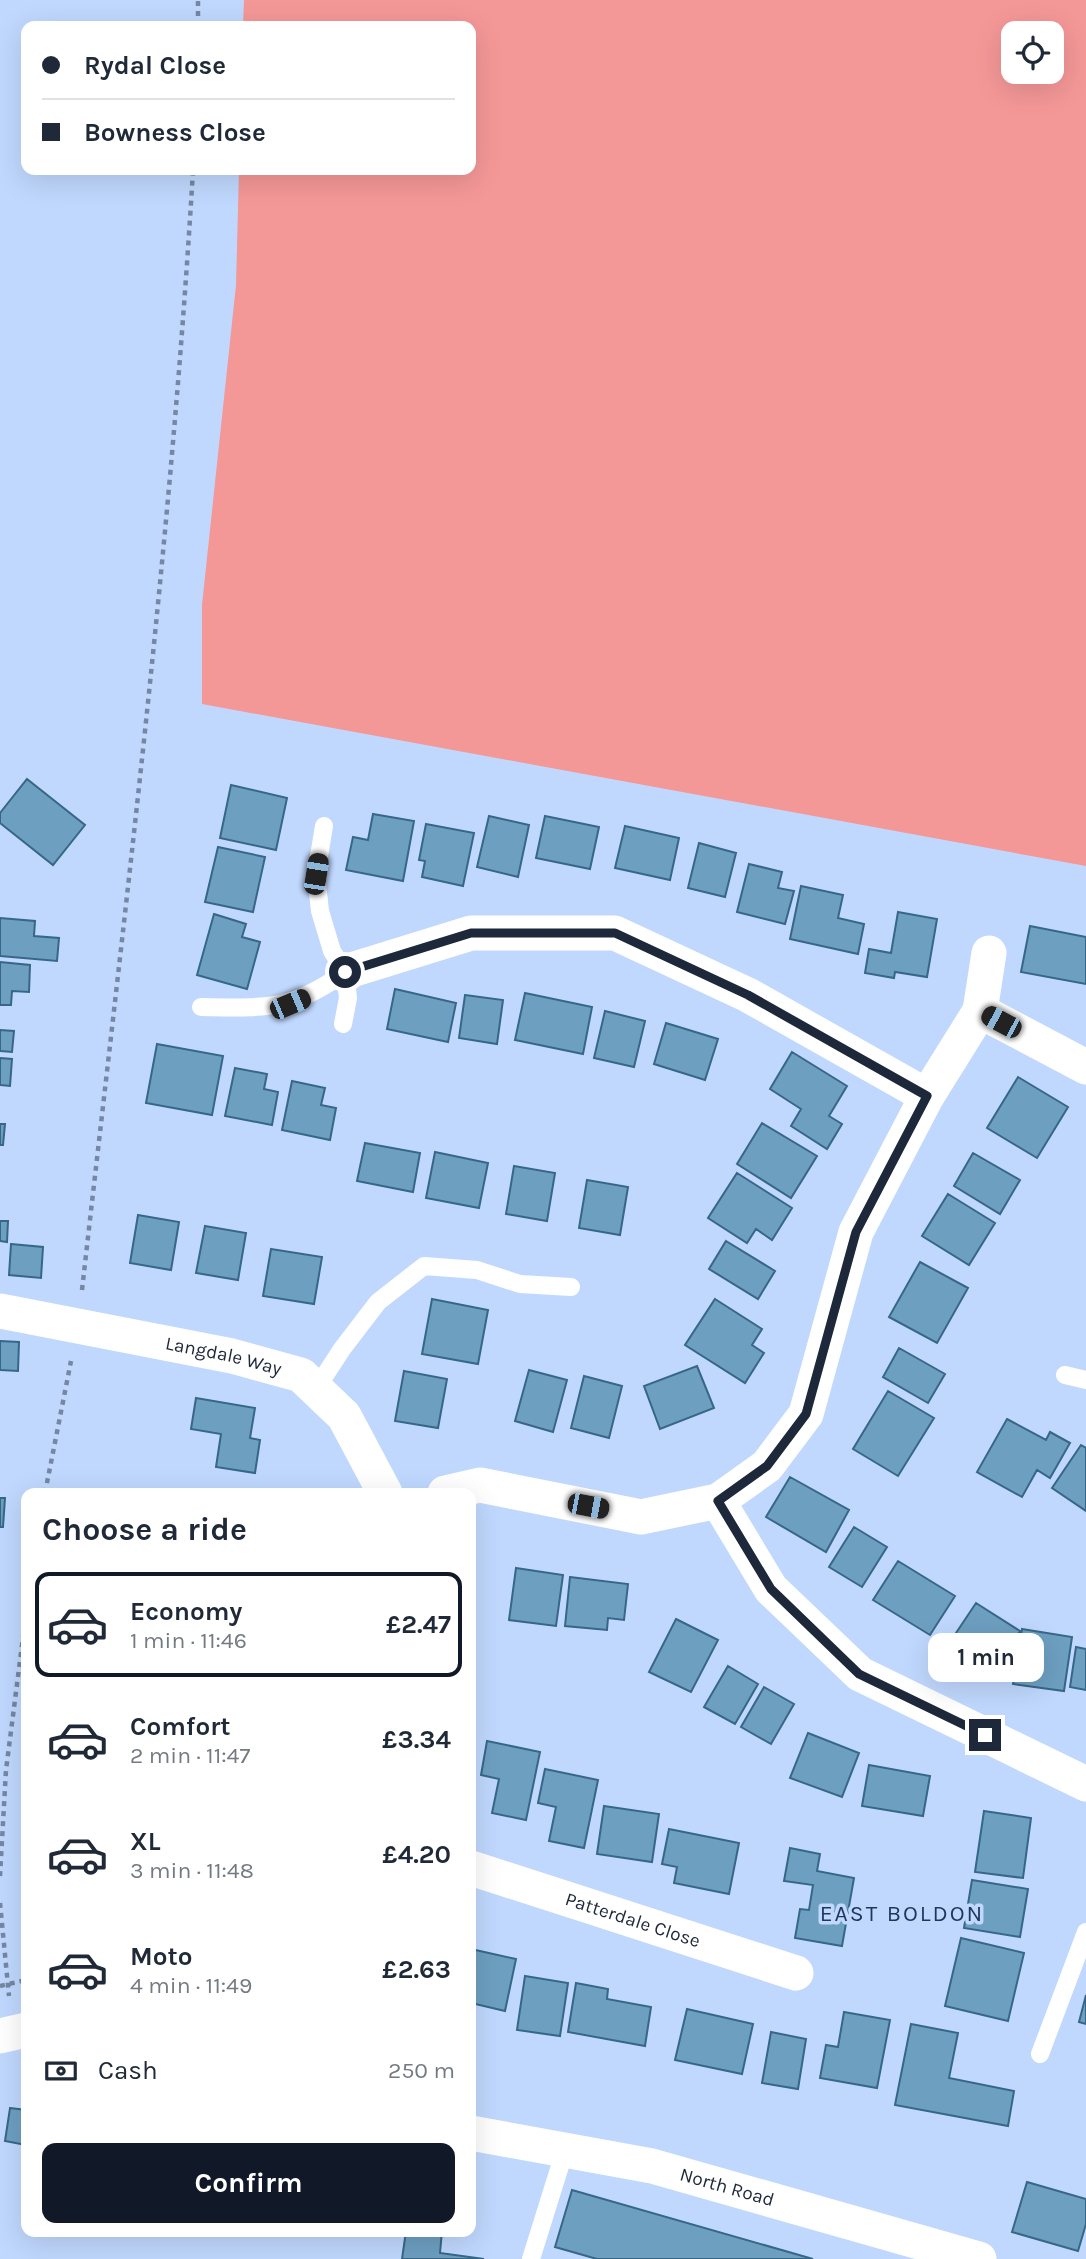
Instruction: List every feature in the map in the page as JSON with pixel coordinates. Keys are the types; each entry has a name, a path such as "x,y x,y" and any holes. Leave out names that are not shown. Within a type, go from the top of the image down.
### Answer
{"street":[{"path":"345,972 471,933 615,933 748,995 927,1096"},
{"path":"467,1488 480,1485 641,1517 718,1501 767,1466 806,1414 856,1232 927,1096 980,1011 989,953"},
{"path":"980,1011 1086,1067"},
{"name":"Langdale Way","path":"0,1311 232,1356 301,1375 344,1416 382,1488"},
{"path":"718,1501 771,1589 859,1674 1086,1784"},
{"name":"Patterdale Close","path":"476,1870 796,1973"},
{"name":"North Road","path":"476,2134 652,2165 979,2259"}],"lane":[{"path":"324,826 316,874 320,911 332,951 345,972 348,998 343,1024"},
{"path":"201,1007 249,1008 290,1004 317,993 345,972"},
{"path":"316,1389 378,1302 424,1266 477,1270 520,1284 571,1287"},
{"path":"1065,1375 1086,1380"},
{"path":"1040,2054 1086,1932"},
{"path":"531,2259 565,2150"}],"path":[{"path":"198,0 198,21"},
{"path":"46,1488 78,1326 139,774 185,308 193,175"},
{"path":"0,1876 6,1770 21,1653"},
{"path":"0,1903 14,2033"},
{"path":"0,1986 21,1981"}],"shaded area":[{"path":"244,0 1086,0 1086,866 202,704 202,605 236,285 239,175 476,175 476,21 243,21"}],"building":[{"path":"27,779 85,825 53,865 0,823 0,813"},
{"path":"231,785 287,798 276,850 220,838"},
{"path":"373,814 414,821 403,881 346,870 353,837 368,840"},
{"path":"489,816 529,825 518,877 477,867"},
{"path":"545,816 599,827 590,869 536,858"},
{"path":"426,824 474,833 463,886 422,877 425,861 419,860"},
{"path":"625,826 679,838 670,880 615,868"},
{"path":"699,843 736,853 725,897 688,888"},
{"path":"218,847 265,857 253,912 205,902"},
{"path":"749,864 782,872 778,888 794,891 785,924 737,912"},
{"path":"801,886 843,895 838,918 864,924 858,954 790,939"},
{"path":"898,912 937,919 927,977 895,972 894,978 865,973 869,949 891,953"},
{"path":"214,914 246,924 242,937 260,942 247,989 197,975"},
{"path":"0,918 35,921 34,936 59,938 57,961 0,956"},
{"path":"1030,926 1086,937 1086,984 1021,972"},
{"path":"0,962 30,965 29,992 12,991 11,1005 0,1005"},
{"path":"395,989 456,1003 448,1042 387,1029"},
{"path":"525,993 592,1007 583,1054 515,1040"},
{"path":"465,995 503,1000 497,1044 459,1038"},
{"path":"605,1011 645,1021 634,1067 594,1058"},
{"path":"666,1023 718,1039 705,1080 654,1064"},
{"path":"0,1030 14,1031 12,1052 0,1051"},
{"path":"157,1044 223,1056 212,1115 146,1103"},
{"path":"792,1052 847,1086 829,1116 842,1124 827,1149 791,1126 801,1109 770,1089"},
{"path":"0,1058 12,1059 10,1086 0,1085"},
{"path":"235,1068 267,1074 264,1089 278,1092 272,1125 225,1116"},
{"path":"1018,1077 1068,1107 1037,1158 987,1128"},
{"path":"292,1081 325,1088 321,1105 336,1108 330,1140 282,1130"},
{"path":"762,1123 817,1156 791,1198 737,1164"},
{"path":"0,1124 5,1124 3,1145 0,1145"},
{"path":"365,1143 420,1153 413,1192 357,1181"},
{"path":"435,1152 488,1163 479,1208 426,1198"},
{"path":"973,1153 1020,1180 1000,1214 954,1186"},
{"path":"514,1166 555,1173 547,1221 506,1214"},
{"path":"737,1173 792,1208 772,1240 756,1229 747,1243 708,1218"},
{"path":"587,1180 628,1187 620,1235 579,1228"},
{"path":"948,1194 995,1223 969,1265 922,1236"},
{"path":"138,1215 179,1222 171,1270 130,1263"},
{"path":"0,1221 8,1221 7,1242 0,1241"},
{"path":"205,1226 246,1233 238,1280 196,1273"},
{"path":"726,1241 775,1271 758,1299 709,1269"},
{"path":"11,1244 43,1247 41,1278 9,1275"},
{"path":"271,1249 322,1257 314,1304 263,1296"},
{"path":"920,1262 968,1288 937,1343 889,1317"},
{"path":"432,1299 488,1310 478,1364 422,1354"},
{"path":"715,1299 762,1329 752,1345 764,1353 745,1383 685,1345"},
{"path":"0,1341 19,1342 18,1371 0,1370"},
{"path":"899,1348 945,1374 928,1403 883,1377"},
{"path":"697,1366 714,1408 660,1429 644,1386"},
{"path":"529,1370 567,1380 553,1432 515,1421"},
{"path":"404,1371 447,1379 438,1428 395,1421"},
{"path":"584,1376 622,1386 609,1438 571,1428"},
{"path":"888,1391 934,1418 898,1476 853,1449"},
{"path":"196,1398 255,1408 250,1438 260,1440 255,1473 216,1467 221,1434 191,1429"},
{"path":"1007,1419 1046,1440 1050,1432 1070,1443 1050,1478 1037,1470 1022,1497 977,1472"},
{"path":"1081,1445 1086,1448 1086,1511 1052,1488"},
{"path":"790,1477 849,1510 826,1552 766,1517"},
{"path":"0,1498 5,1498 3,1527 0,1527"},
{"path":"854,1527 887,1547 862,1587 829,1567"},
{"path":"898,1561 955,1596 930,1635 873,1600"},
{"path":"516,1568 563,1575 556,1626 509,1620"},
{"path":"570,1577 628,1584 624,1620 608,1618 607,1630 565,1626"},
{"path":"976,1603 1020,1631 990,1677 946,1648"},
{"path":"676,1619 718,1640 691,1692 649,1672"},
{"path":"1022,1629 1072,1637 1064,1691 1013,1684"},
{"path":"1076,1647 1086,1649 1086,1690 1070,1687"},
{"path":"728,1666 758,1684 735,1724 704,1707"},
{"path":"764,1687 794,1704 771,1744 741,1727"},
{"path":"808,1733 859,1753 842,1797 790,1778"},
{"path":"487,1741 540,1752 526,1820 492,1813 499,1779 481,1775"},
{"path":"869,1765 930,1776 923,1816 862,1806"},
{"path":"545,1769 598,1780 584,1848 549,1841 556,1807 538,1803"},
{"path":"604,1806 659,1814 652,1862 597,1854"},
{"path":"984,1811 1031,1818 1023,1878 975,1872"},
{"path":"669,1829 739,1843 729,1894 674,1883 677,1867 662,1864"},
{"path":"790,1848 820,1854 817,1871 854,1878 842,1946 795,1938 800,1909 809,1910 813,1885 784,1881"},
{"path":"972,1880 1028,1889 1020,1937 964,1928"},
{"path":"961,1938 1024,1953 1008,2021 945,2006"},
{"path":"476,1950 516,1959 505,2011 476,2004"},
{"path":"525,1976 568,1983 560,2036 517,2030"},
{"path":"576,1983 608,1989 607,1999 651,2007 645,2046 568,2032"},
{"path":"1086,1995 1086,2024 1079,2022"},
{"path":"687,2009 753,2024 742,2074 675,2060"},
{"path":"844,2012 890,2020 877,2088 820,2078 826,2045 838,2047"},
{"path":"911,2024 958,2033 949,2078 1014,2091 1008,2126 895,2105"},
{"path":"771,2032 806,2039 798,2089 762,2083"},
{"path":"10,2108 21,2109 21,2144 5,2141"},
{"path":"1027,2182 1086,2199 1086,2224 1078,2251 1012,2232"},
{"path":"572,2190 813,2259 597,2259 555,2247"},
{"path":"405,2237 441,2237 440,2253 484,2259 402,2259"}],"district":[{"name":"EAST BOLDON","path":"902,1913"}],"route":[{"path":"345,972 471,933 615,933 748,995 927,1096 856,1232 806,1414 767,1466 718,1501 771,1589 859,1674 985,1735"}]}
